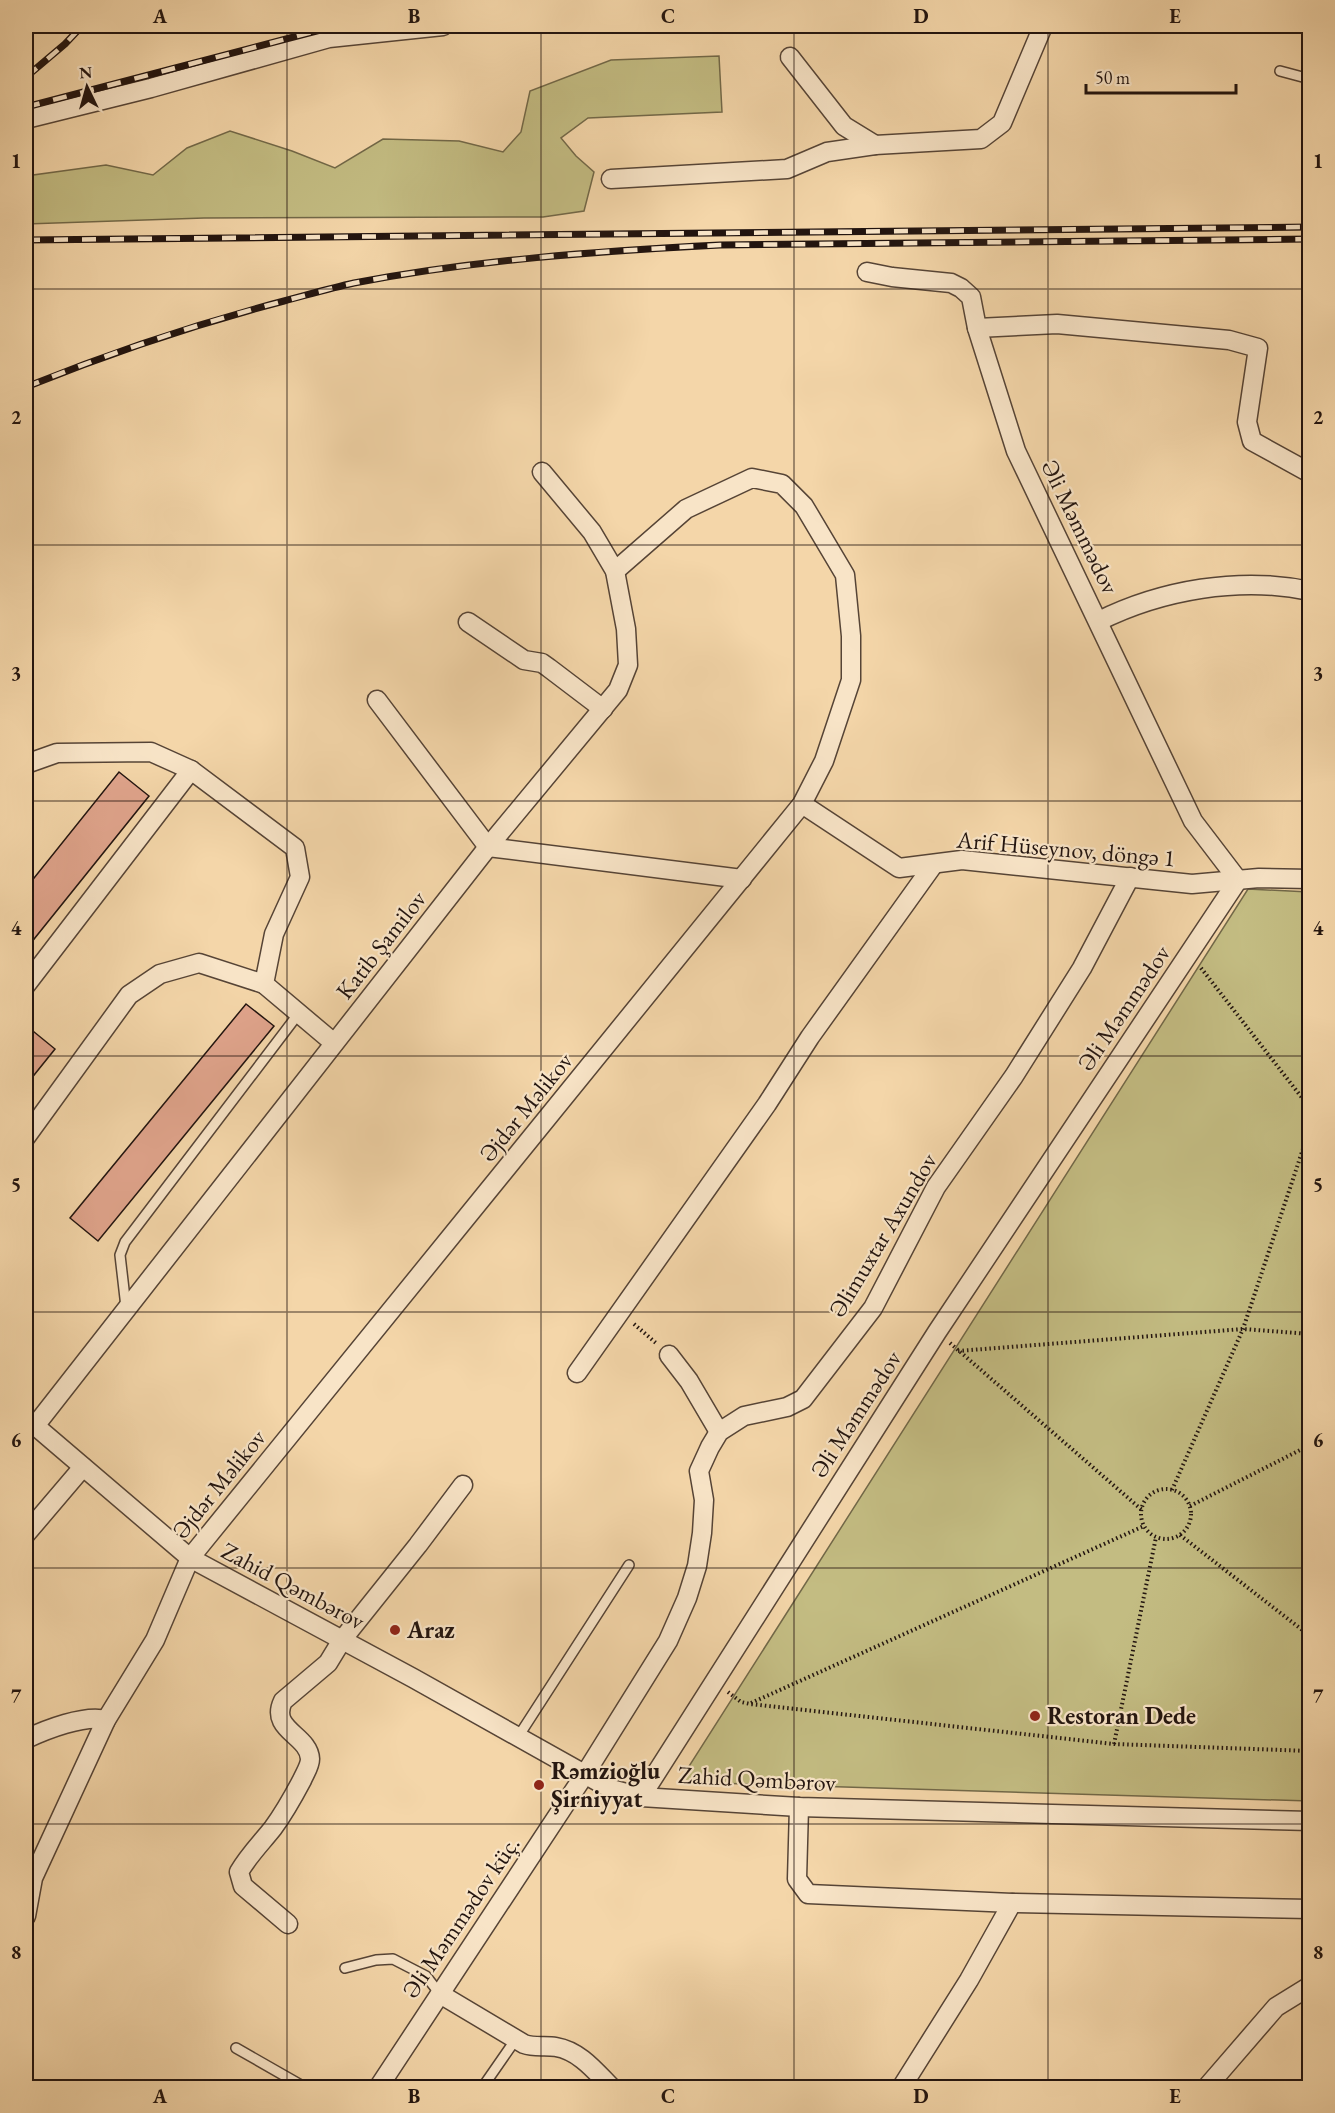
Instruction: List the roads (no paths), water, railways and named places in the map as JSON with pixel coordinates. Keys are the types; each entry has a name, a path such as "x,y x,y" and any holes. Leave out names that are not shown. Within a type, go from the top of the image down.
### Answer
{"street":[{"path":"26,119 152,88 328,32 443,26"},
{"path":"611,180 787,169 827,152 875,145 981,139 1002,123 1043,26"},
{"path":"790,57 844,126 875,145"},
{"name":"Əli Məmmədov","path":"641,1797 937,1332 1238,880 1193,820 1016,451 976,328 970,297 961,288 951,283 867,272"},
{"path":"976,328 1057,324 1229,340 1258,348 1247,422 1252,441 1310,473"},
{"name":"Katib Şamilov","path":"30,1422 126,1310 488,847 618,690 628,665 626,629 615,572 592,532 542,472"},
{"name":"Əjdər Məlikov","path":"26,1916 33,1878 106,1720 155,1640 190,1558 802,804 824,761 850,680 851,636 845,575 804,506 782,484 752,478 686,509 615,572"},
{"path":"1099,621 1123,609 1183,592 1236,586 1283,585 1310,591"},
{"path":"468,622 524,660 542,663 603,709"},
{"path":"377,700 488,847 742,879"},
{"path":"26,764 57,753 151,752 191,770 295,848 300,877 274,934 264,984"},
{"path":"26,985 191,770"},
{"name":"Arif Hüseynov, döngə 1","path":"802,804 899,868 962,861 1192,884 1259,878 1310,879"},
{"path":"577,1372 767,1104 810,1037 934,864"},
{"name":"Əlimuxtar Axundov","path":"719,1432 744,1416 787,1407 803,1399 873,1308 936,1187 1014,1076 1082,968 1130,878"},
{"path":"26,1137 129,995 160,974 199,963 264,984 334,1043"},
{"path":"585,1774 668,1641 687,1598 697,1566 704,1500 699,1471 719,1432 669,1355"},
{"name":"Zahid Qəmbərov","path":"30,1422 190,1558 610,1789 641,1797 799,1807 1310,1821"},
{"path":"26,1534 83,1467"},
{"path":"288,1924 243,1886 239,1872 293,1798 309,1766 310,1757 307,1749 282,1722 280,1706 328,1663 342,1640 463,1485"},
{"path":"29,1732 89,1718 106,1720"},
{"name":"Əli Məmmədov küç.","path":"378,2088 585,1774"},
{"path":"799,1807 797,1879 808,1894 1012,1903 1310,1909"},
{"path":"900,2088 969,1980 1012,1903"},
{"path":"1206,2088 1276,2007 1310,1986"},
{"path":"440,1994 531,2046 553,2046 566,2049 581,2057 612,2088"}],"lane":[{"path":"1298,26 1310,27"},
{"path":"1280,71 1310,79"},
{"path":"126,1310 120,1255 125,1242 299,1013"},
{"path":"518,1737 629,1565"},
{"path":"345,1968 376,1960 393,1959 426,1976 440,1994"},
{"path":"482,2088 516,2039"},
{"path":"236,2048 306,2088"}],"railway":[{"path":"26,77 65,44 82,26"},
{"path":"26,107 328,28 351,26"},
{"path":"26,240 1310,227"},
{"path":"26,387 154,340 284,301 354,283 491,262 628,250 720,245 1310,239"}],"place":[{"name":"Araz","path":"395,1630"},
{"name":"Restoran Dede","path":"1035,1716"},
{"name":"Rəmzioğlu Şirniyyat","path":"539,1785"}]}
